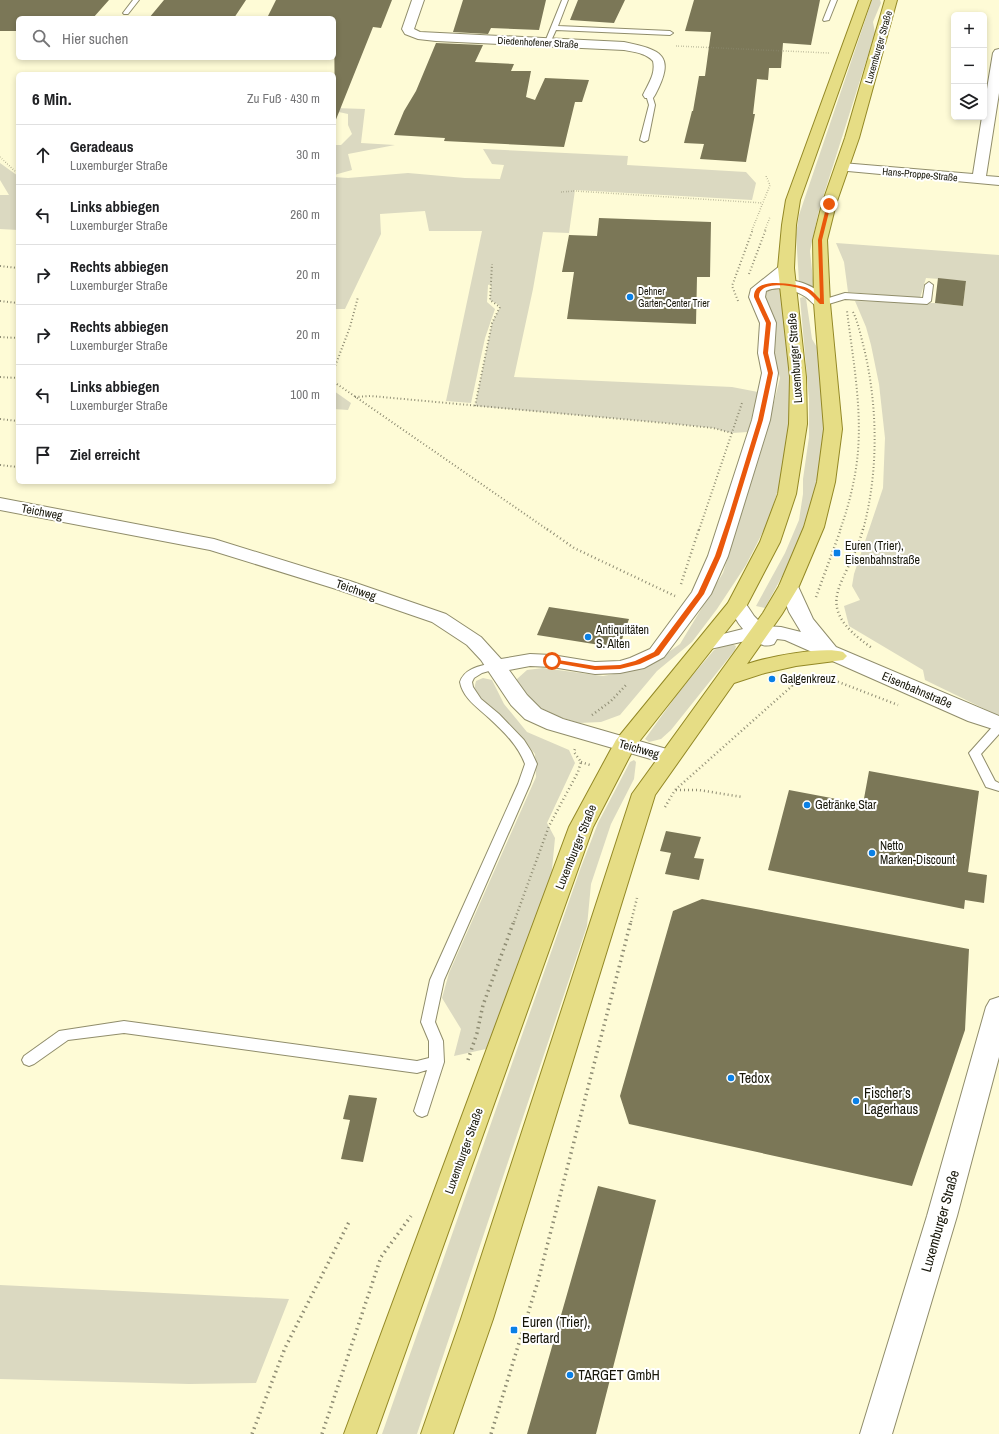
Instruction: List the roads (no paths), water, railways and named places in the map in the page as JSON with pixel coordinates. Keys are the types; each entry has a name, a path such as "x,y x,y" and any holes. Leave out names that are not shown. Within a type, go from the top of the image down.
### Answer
{"main road":[{"name":"Luxemburger Straße","path":"360,1434 581,826 624,745 737,605 770,542 787,494 798,424 798,377 789,284 786,268 789,225 793,200 865,0"},
{"name":"Luxemburger Straße","path":"437,1434 477,1319 644,794 725,679 759,634 789,586 814,527 826,482 833,429 822,303 820,240 829,204 852,138 891,0"},
{"path":"725,679 760,667 796,660 836,656"}],"street":[{"name":"Diedenhofener Straße","path":"418,0 408,29 413,34 436,37 624,46 635,48 653,55 662,65 658,80 649,96"},
{"path":"979,179 999,53"},
{"name":"Hans-Proppe-Straße","path":"842,168 999,181"},
{"path":"764,286 786,268"},
{"path":"764,286 771,284 789,284 807,290 822,303"},
{"name":"Luxemburger Straße","path":"495,666 518,661 541,660 582,667 604,668 637,663 657,653 701,594 718,556 761,420 770,373 766,353 768,323 756,294 759,289 764,286"},
{"name":"Teichweg","path":"0,504 214,545 343,585 439,618 474,641 495,666 519,700 533,714 555,724 669,757"},
{"path":"789,586 795,606 803,621 816,637 836,656"},
{"name":"Eisenbahnstraße","path":"737,605 742,615 759,634 773,643 795,650 836,656 999,725"},
{"path":"706,644 730,638 759,634"},
{"name":"Luxemburger Straße","path":"876,1434 942,1216 999,1007"}],"lane":[{"path":"126,13 136,0"},
{"path":"548,42 565,0"},
{"path":"826,20 834,0"},
{"path":"554,28 670,33"},
{"path":"644,140 652,105 649,96"},
{"path":"822,303 845,296 927,301 929,285"},
{"path":"422,1111 437,1062 436,1041 428,1022 437,980 524,784 531,764 523,748 494,716 478,702 468,688 466,682 472,674 495,666"},
{"path":"999,725 975,753 990,784 999,787"},
{"path":"29,1060 64,1035 124,1027 417,1066 437,1062"}],"place":[{"name":"Dehner Garten-Center Trier","path":"630,297"},
{"name":"Euren (Trier), Eisenbahnstraße","path":"837,553"},
{"name":"Antiquitäten S. Alten","path":"588,637"},
{"name":"Galgenkreuz","path":"772,679"},
{"name":"Getränke Star","path":"807,805"},
{"name":"Netto Marken-Discount","path":"872,853"},
{"name":"Tedox","path":"731,1078"},
{"name":"Fischer’s Lagerhaus","path":"856,1101"},
{"name":"Euren (Trier), Bertard","path":"514,1330"},
{"name":"TARGET GmbH","path":"570,1375"}]}
